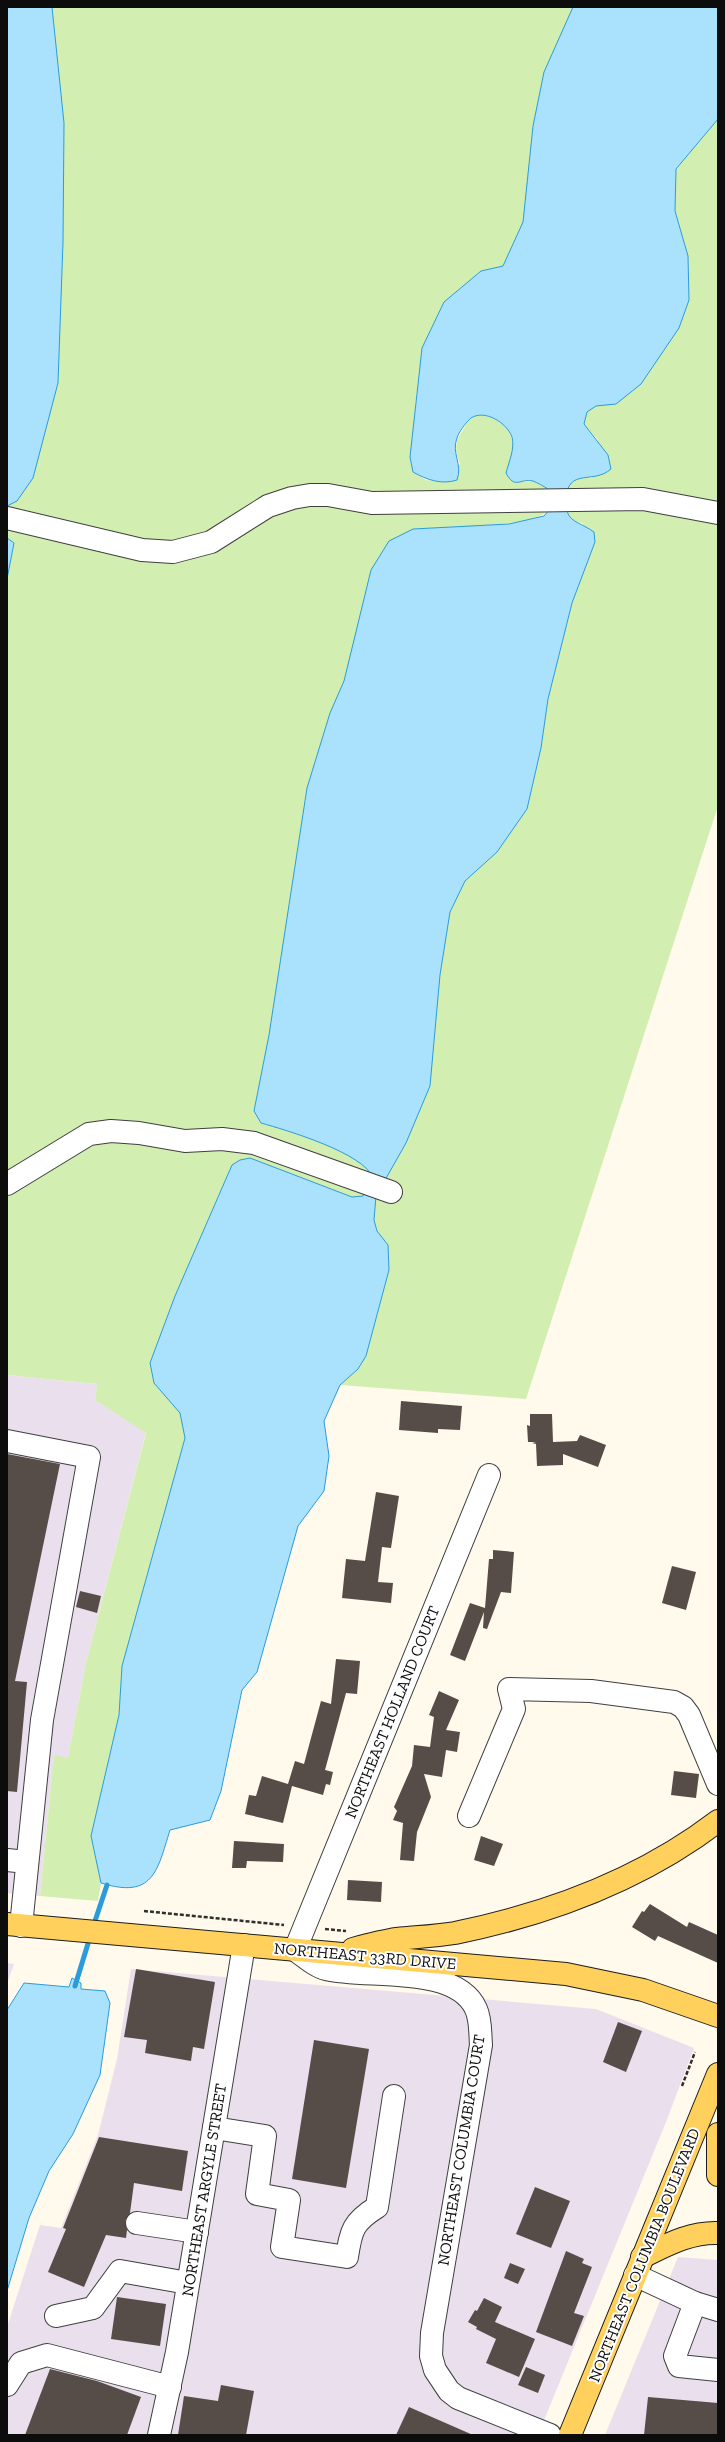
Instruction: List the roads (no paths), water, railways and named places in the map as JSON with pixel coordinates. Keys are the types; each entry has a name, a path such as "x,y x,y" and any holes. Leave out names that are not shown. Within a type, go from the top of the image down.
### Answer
{"main road":[{"path":"332,1953 396,1939 477,1928 508,1920 579,1897 623,1879 662,1859 718,1821"},
{"name":"NORTHEAST 33RD DRIVE","path":"14,1925 566,1974 643,1990 718,2016"},
{"name":"NORTHEAST COLUMBIA BOULEVARD","path":"570,2435 718,2074"},
{"path":"718,2134 718,2175"},
{"path":"639,2266 680,2239 705,2233 718,2233"}],"street":[{"path":"7,518 142,550 173,552 212,542 268,506 310,495 346,496 372,503 643,499 718,513"},
{"path":"7,1184 89,1134 111,1131 139,1133 185,1141 243,1141 268,1148 391,1192"},
{"path":"7,1441 89,1457 17,1861 14,1925"},
{"name":"NORTHEAST HOLLAND COURT","path":"295,1950 489,1475"},
{"path":"469,1816 514,1709 509,1689 583,1690 674,1702 683,1707 689,1715 718,1784"},
{"name":"NORTHEAST ARGYLE STREET","path":"159,2435 170,2387 197,2232 244,1945"},
{"name":"NORTHEAST COLUMBIA COURT","path":"295,1950 325,1969 440,1980 466,1993 476,2008 480,2019 480,2045 432,2333 431,2356 435,2370 442,2384 458,2398 550,2435"},
{"path":"214,2128 266,2136 257,2194 289,2200 282,2246 347,2257 350,2231 361,2217 377,2207 394,2096"},
{"path":"138,2223 197,2232"},
{"path":"639,2266 695,2303 718,2310"},
{"path":"56,2316 93,2308 120,2271 188,2283"},
{"path":"695,2303 675,2356 679,2366 718,2370"},
{"path":"7,2385 21,2363 47,2355 170,2387"}],"water":[{"path":"7,7 52,7 64,123 63,242 58,383 33,478 17,501 7,506"},
{"path":"573,7 718,7 718,119 676,169 675,211 688,256 689,300 679,328 641,384 616,404 596,406 587,412 584,424 608,455 611,469 604,474 576,480 571,483 568,489 566,507 570,517 594,532 595,542 572,603 548,699 541,748 527,809 497,852 465,881 450,912 440,975 430,1086 406,1143 376,1196 374,1220 377,1231 388,1245 389,1270 366,1356 358,1369 340,1385 324,1421 329,1456 324,1491 298,1526 257,1672 242,1690 221,1791 210,1820 170,1830 161,1858 150,1878 142,1884 132,1887 118,1887 101,1883 91,1836 119,1715 122,1666 185,1438 180,1413 154,1383 150,1363 175,1296 232,1165 240,1160 250,1158 352,1197 363,1196 373,1178 367,1169 340,1151 305,1137 261,1123 254,1111 269,1035 307,788 330,713 344,681 371,570 389,541 413,529 509,524 544,516 549,510 548,489 533,481 528,480 515,482 509,478 506,473 512,450 512,437 501,422 489,416 483,415 471,418 463,427 458,436 455,449 459,469 457,480 440,482 418,475 413,472 410,457 422,348 444,302 481,271 503,266 523,222 533,126 544,72"},
{"path":"7,538 14,543 7,579"},
{"path":"72,1978 81,1983 81,1989 105,1991 110,2003 100,2075 73,2134 49,2171 29,2218 7,2291 7,2010 24,1983 69,1987"}],"waterway":[{"path":"93,1927 107,1885"},
{"path":"75,1986 90,1937"}]}
